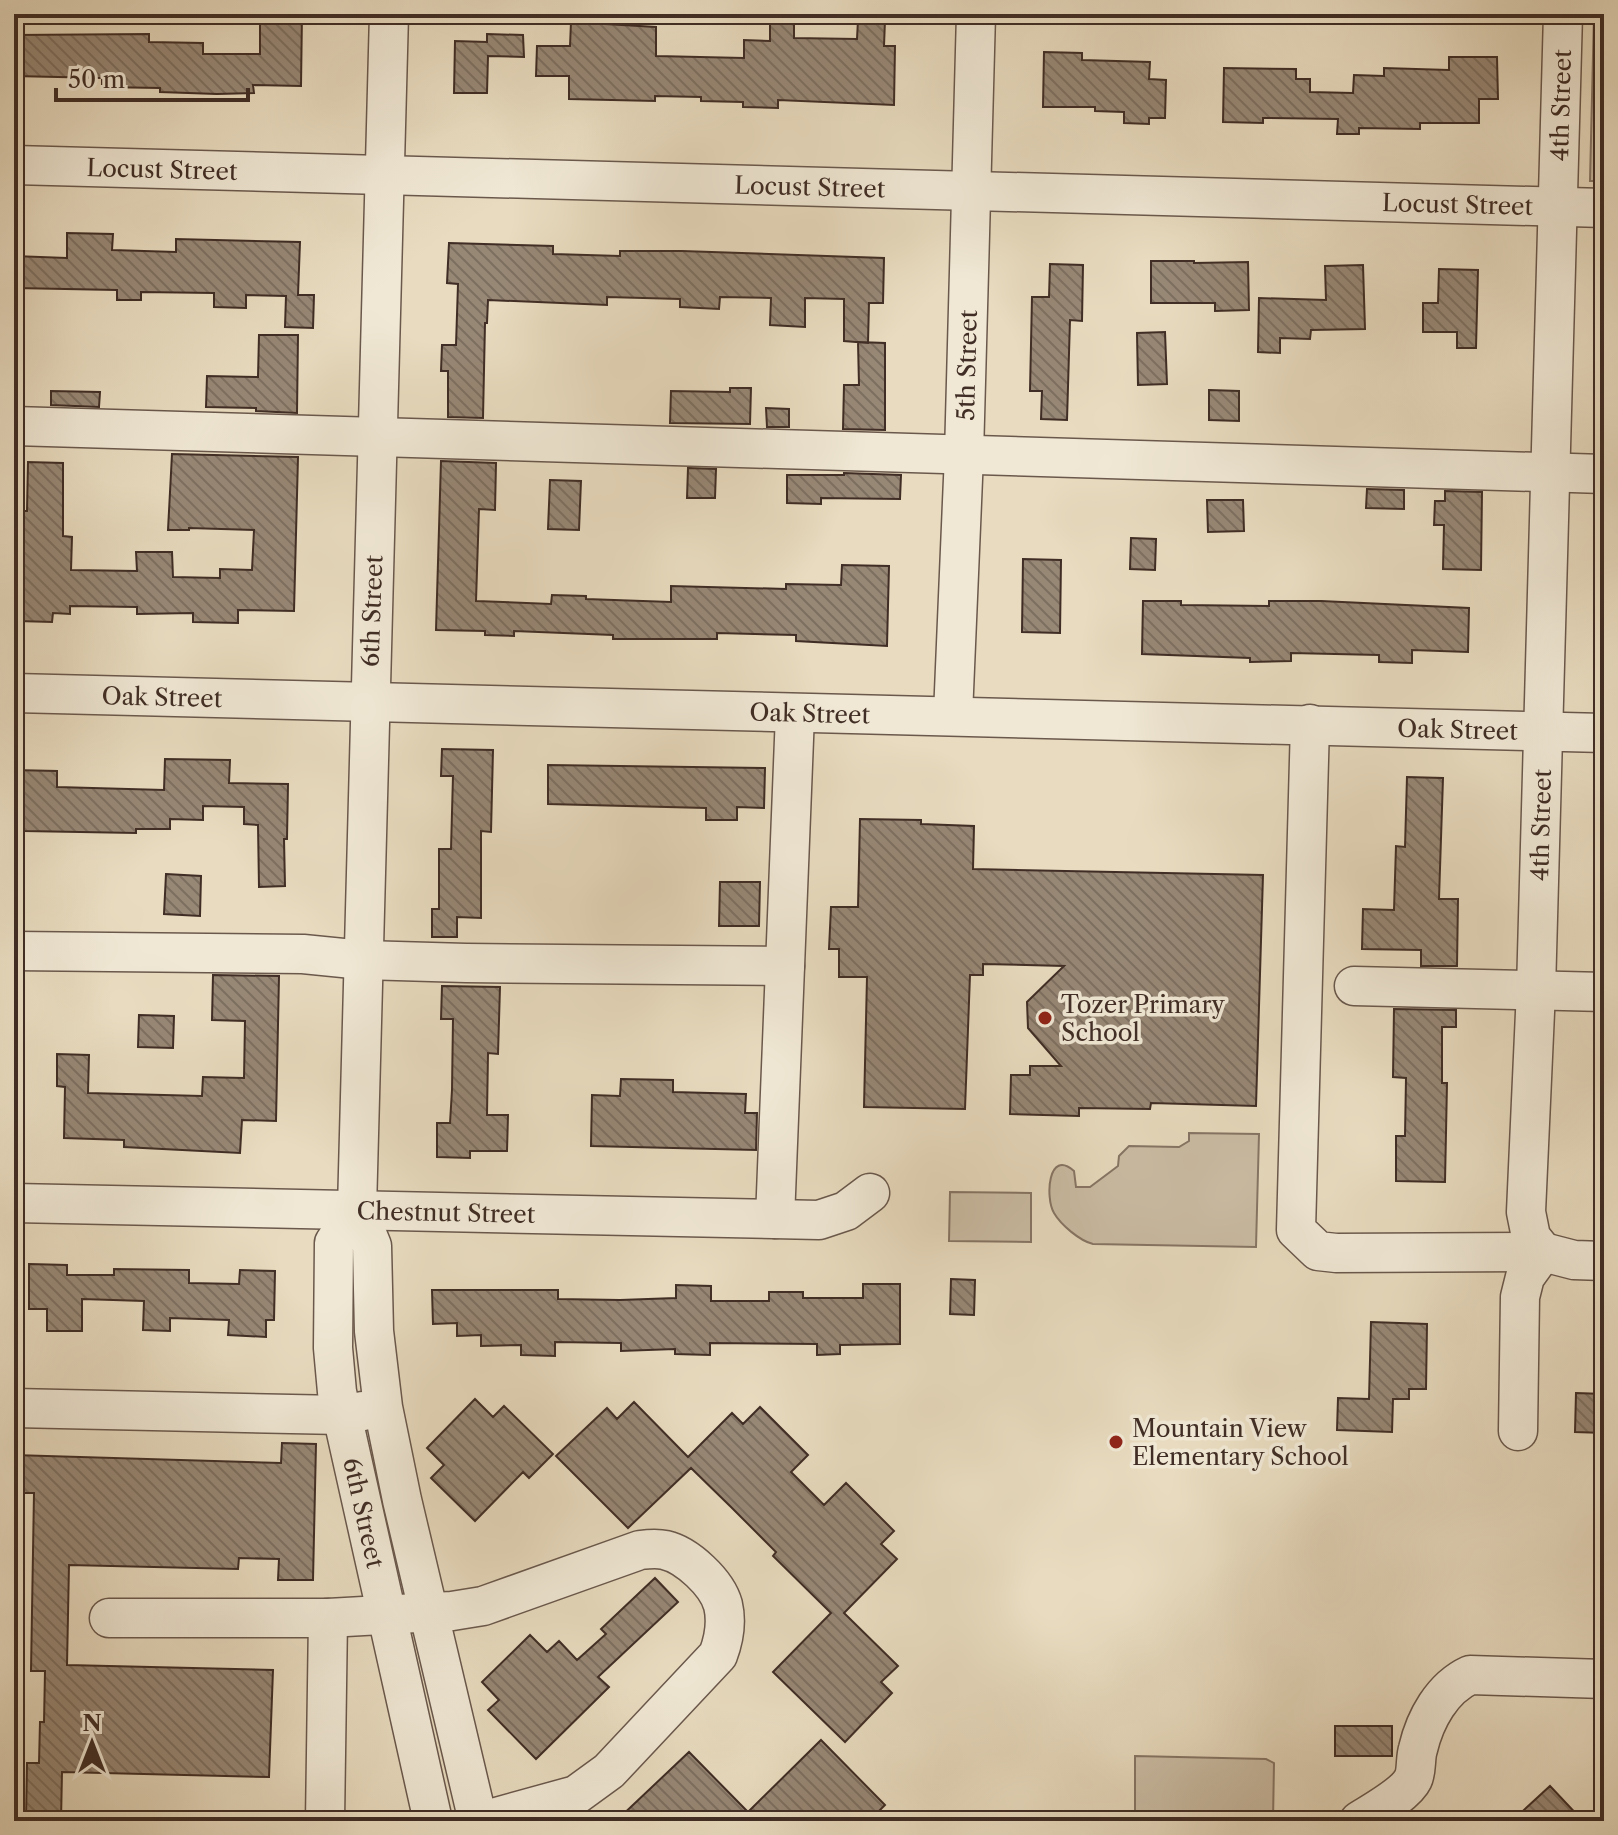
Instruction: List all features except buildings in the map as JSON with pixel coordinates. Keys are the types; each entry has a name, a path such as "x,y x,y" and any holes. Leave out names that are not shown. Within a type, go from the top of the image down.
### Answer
{"street":[{"name":"6th Street","path":"389,14 357,1209 372,1246 374,1331 383,1407 480,1821"},
{"name":"5th Street","path":"953,715 964,455 976,14"},
{"name":"4th Street","path":"1543,1252 1531,1237 1526,1212 1536,990 1563,14"},
{"name":"Locust Street","path":"14,165 1604,208"},
{"path":"14,426 1604,474"},
{"name":"Oak Street","path":"14,693 1604,733"},
{"path":"775,1219 795,714"},
{"path":"1310,724 1296,1230 1318,1251 1336,1253 1543,1252 1574,1260 1604,1261"},
{"path":"14,951 303,954 363,960 785,966"},
{"path":"1354,986 1604,992"},
{"name":"Chestnut Street","path":"14,1203 819,1220 846,1211 870,1193"},
{"name":"6th Street","path":"357,1209 334,1243 333,1348 341,1415 433,1821"},
{"path":"1518,1431 1520,1297 1525,1277 1543,1252"},
{"path":"14,1408 341,1415 383,1407"},
{"path":"109,1618 328,1618 429,1613 483,1606 617,1556 654,1549 667,1550 690,1563 713,1585 722,1603 724,1630 718,1655 609,1771 576,1795 480,1821"},
{"path":"325,1821 328,1618"},
{"path":"1359,1821 1413,1781 1418,1747 1433,1711 1454,1683 1470,1675 1604,1679"}],"shaded area":[{"path":"1594,14 1604,14 1604,181 1590,181"},
{"path":"1189,1133 1259,1134 1256,1247 1093,1244 1071,1232 1054,1213 1050,1187 1054,1170 1059,1166 1074,1171 1076,1187 1090,1187 1118,1166 1119,1156 1129,1146 1179,1147 1189,1141"},
{"path":"950,1192 1031,1193 1031,1242 949,1241"},
{"path":"1135,1756 1266,1759 1274,1763 1273,1821 1135,1821"}],"place":[{"name":"Tozer Primary School","path":"1045,1018"},
{"name":"Mountain View Elementary School","path":"1116,1442"}]}
